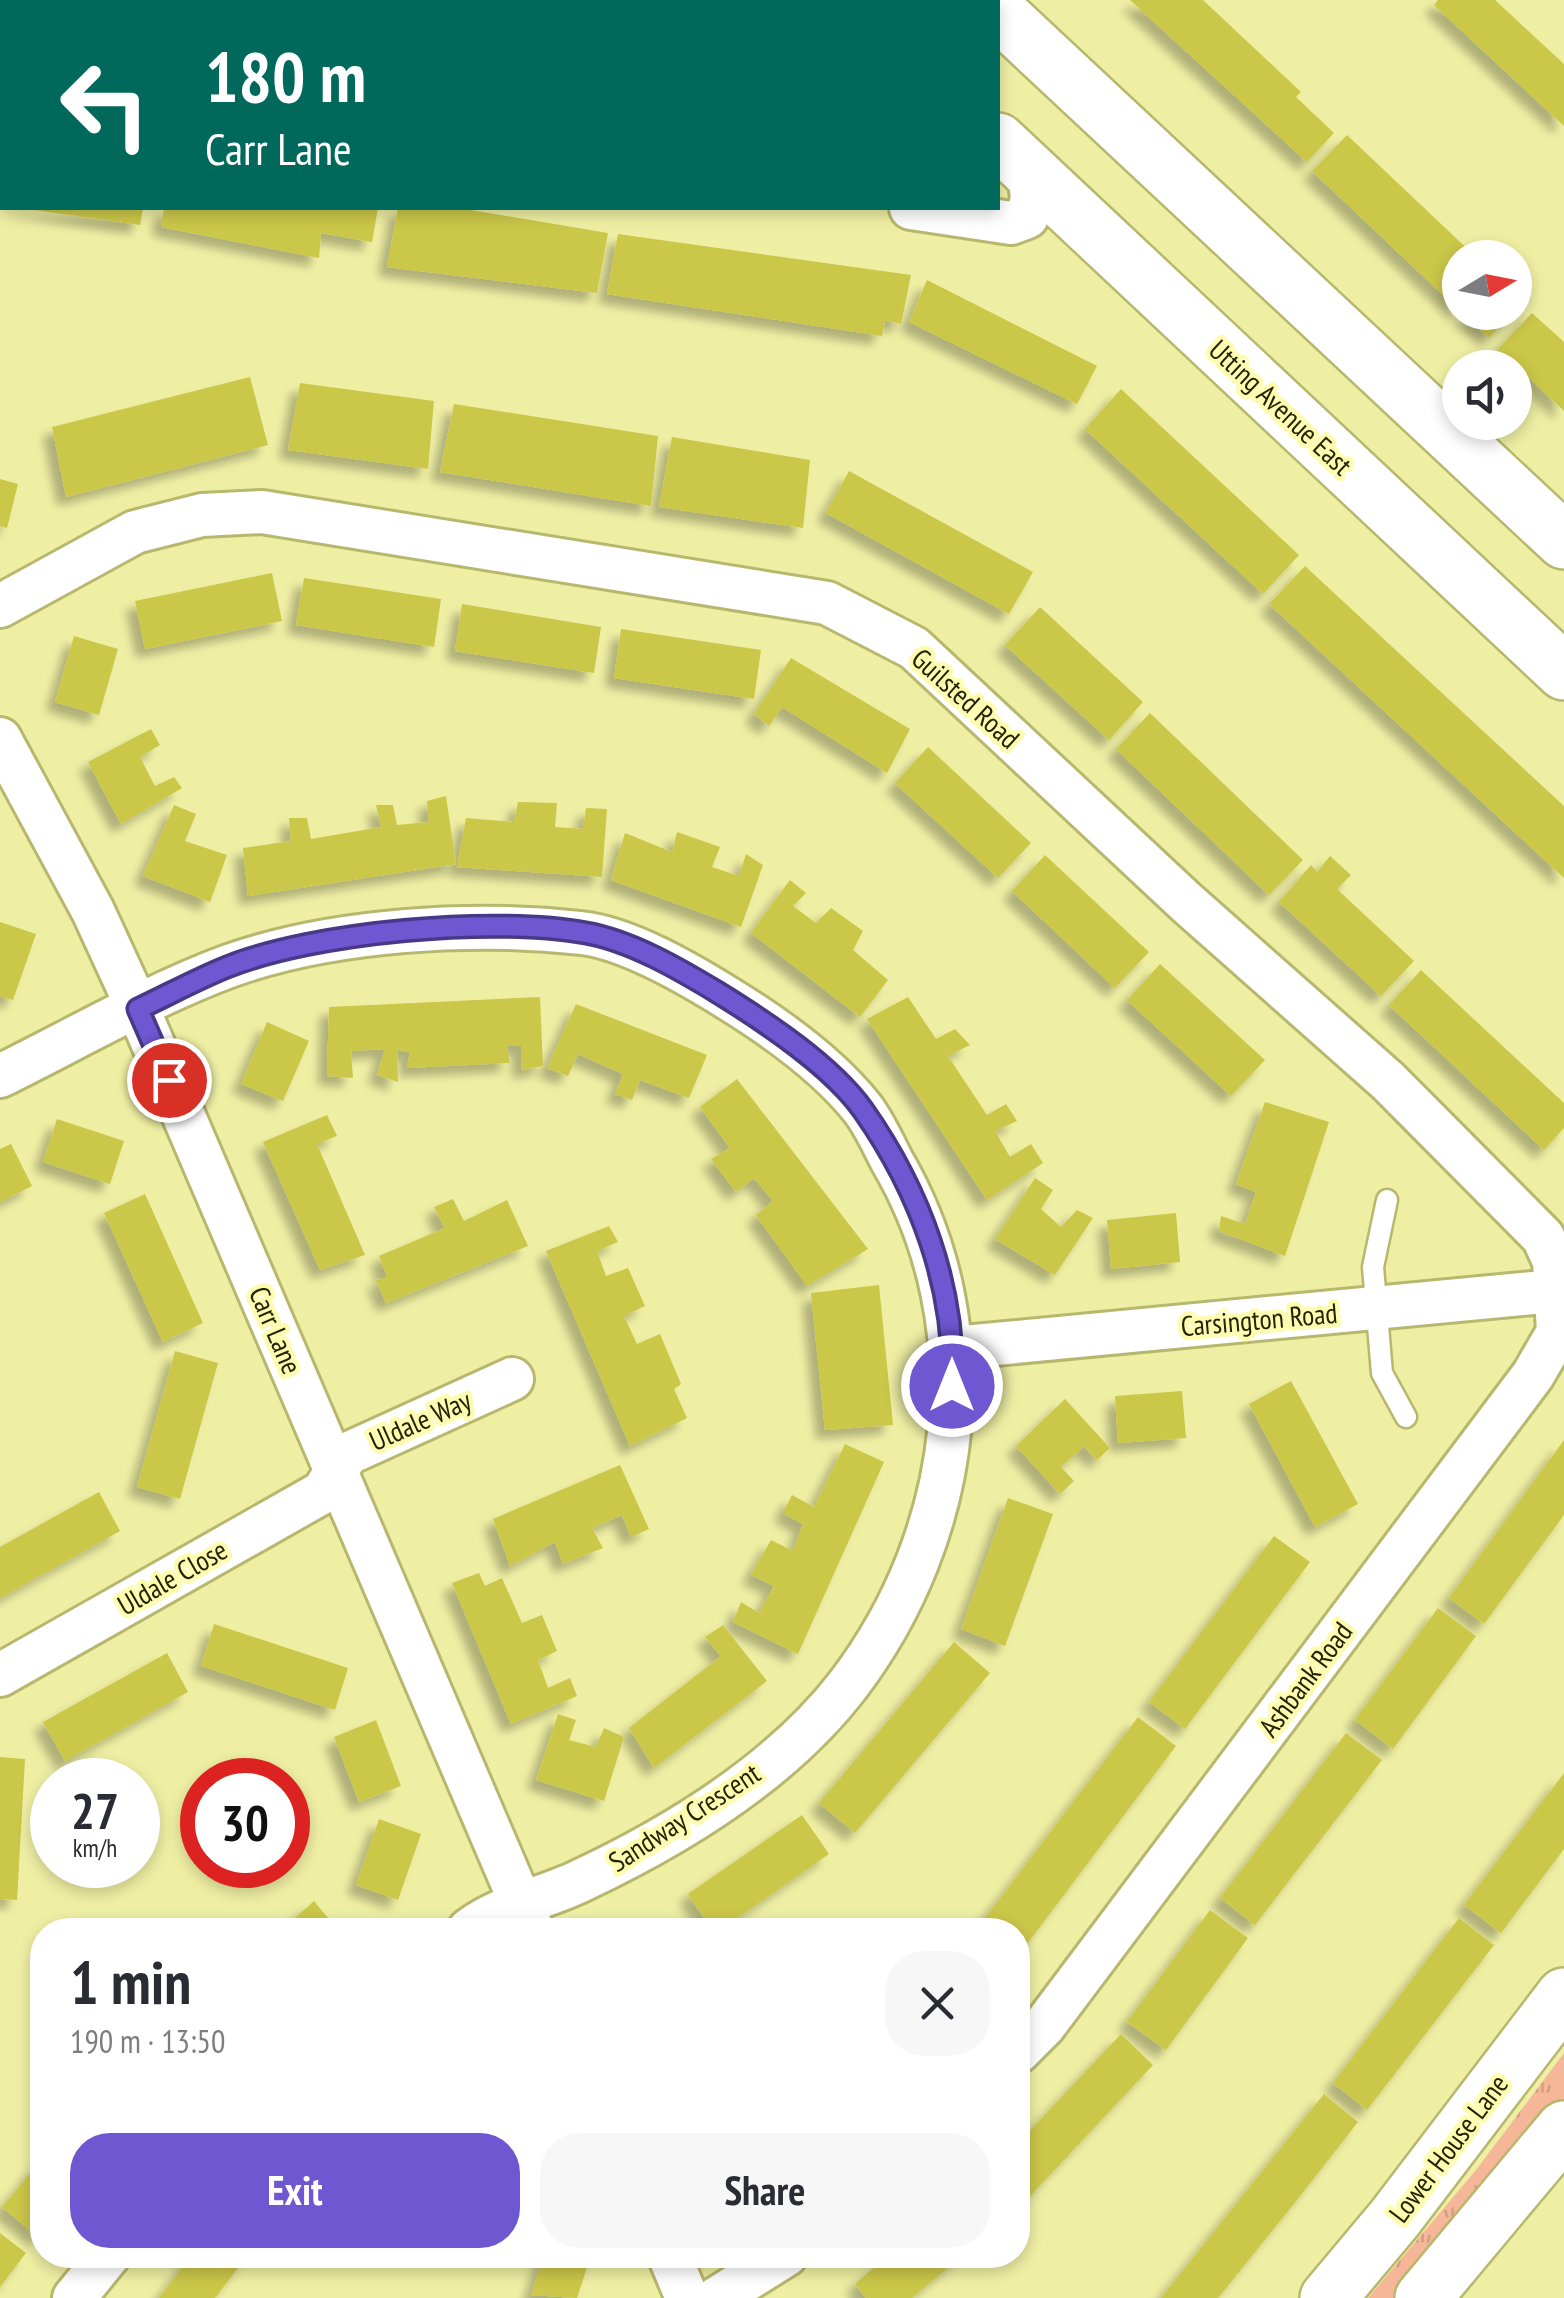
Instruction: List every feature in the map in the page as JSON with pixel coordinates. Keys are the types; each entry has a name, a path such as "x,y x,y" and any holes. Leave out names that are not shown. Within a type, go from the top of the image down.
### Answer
{"street":[{"path":"1000,14 1564,542"},
{"path":"924,210 1011,223 1026,217 1032,199 1014,156"},
{"name":"Utting Avenue East","path":"1014,156 1564,672"},
{"name":"Guilsted Road","path":"0,606 135,532 202,515 262,512 827,602 914,648 1187,903 1388,1081 1543,1238 1561,1290"},
{"name":"Carr Lane","path":"0,739 94,910 527,1917"},
{"name":"Sandway Crescent","path":"0,1076 230,966 313,945 482,926 588,933 681,970 779,1030 862,1108 915,1199 940,1270 953,1348 948,1463 913,1577 884,1634 844,1690 783,1752 710,1808 527,1917 490,1914 485,1918"},
{"name":"Carsington Road","path":"953,1348 1561,1290"},
{"name":"Ashbank Road","path":"1030,2040 1533,1375 1558,1332 1561,1290"},
{"name":"Uldale Way","path":"338,1472 347,1454 512,1379"},
{"name":"Uldale Close","path":"0,1675 323,1492 338,1472"},
{"name":"Lower House Lane","path":"1328,2298 1395,2218 1564,1996"},
{"path":"1424,2298 1564,2129"},
{"path":"74,2298 98,2268"},
{"path":"674,2268 687,2298"},
{"path":"717,2298 765,2268"}],"lane":[{"path":"1388,1200 1372,1266 1382,1373 1406,1417"}],"green space":[{"path":"1564,2053 1564,2099 1466,2230 1404,2298 1368,2298 1476,2170"}],"building":[{"path":"1130,0 1203,0 1301,92 1296,97 1334,133 1307,162"},
{"path":"1438,0 1495,0 1564,64 1564,126 1434,5"},
{"path":"1347,135 1458,240 1442,240 1442,294 1312,171"},
{"path":"34,210 143,210 140,225"},
{"path":"164,210 378,210 372,242 321,233 319,258 161,227"},
{"path":"398,210 471,210 608,233 597,293 387,267"},
{"path":"618,234 911,275 901,324 885,320 882,336 607,294"},
{"path":"927,280 1097,366 1077,404 909,322"},
{"path":"1532,313 1564,342 1564,411 1532,381 1532,350 1498,349 1516,330 1532,330"},
{"path":"1481,330 1496,330 1489,338"},
{"path":"250,377 268,445 66,497 52,427"},
{"path":"300,383 434,401 428,469 288,450"},
{"path":"1121,389 1299,555 1263,594 1085,429"},
{"path":"454,404 658,436 651,506 440,472"},
{"path":"672,437 810,460 803,528 659,507"},
{"path":"849,471 1033,572 1009,614 826,513"},
{"path":"0,479 18,484 7,528 0,526"},
{"path":"1305,566 1564,806 1564,878 1269,604"},
{"path":"272,573 282,621 145,649 135,601"},
{"path":"304,578 441,599 434,647 296,625"},
{"path":"462,604 601,627 594,673 455,651"},
{"path":"1040,607 1143,702 1109,740 1005,645"},
{"path":"621,629 761,650 754,699 614,678"},
{"path":"74,636 118,649 99,715 55,702"},
{"path":"791,658 910,729 887,773 782,707 769,726 754,714"},
{"path":"1150,713 1303,860 1269,895 1116,749"},
{"path":"151,729 160,745 140,757 155,786 174,777 182,788 121,824 88,762"},
{"path":"928,747 1031,843 998,878 895,783"},
{"path":"446,796 456,864 248,896 243,848 291,841 289,818 307,818 311,839 381,827 376,805 393,805 397,825 429,822 427,801"},
{"path":"518,802 557,803 555,827 583,829 586,808 607,809 602,877 457,867 466,818 514,822"},
{"path":"174,805 196,814 185,841 227,855 210,902 143,876"},
{"path":"677,832 720,847 712,867 739,876 746,854 763,865 741,927 611,880 625,833 672,852"},
{"path":"1045,855 1149,952 1115,988 1012,891"},
{"path":"1330,856 1351,875 1337,889 1414,961 1381,996 1279,902 1311,865 1317,872"},
{"path":"790,880 806,893 793,906 816,923 831,908 863,931 853,950 888,980 860,1017 751,933"},
{"path":"0,922 36,934 13,1000 0,996"},
{"path":"1160,964 1265,1060 1231,1096 1127,1000"},
{"path":"1421,970 1564,1103 1564,1128 1544,1150 1389,1005"},
{"path":"540,997 543,1066 521,1070 521,1046 507,1046 510,1063 407,1068 410,1052 397,1050 398,1082 377,1075 385,1049 351,1051 353,1078 327,1076 329,1007"},
{"path":"908,997 936,1039 955,1029 970,1045 948,1056 987,1115 1006,1104 1017,1121 995,1131 1010,1157 1031,1144 1043,1163 987,1200 867,1019"},
{"path":"576,1004 707,1055 689,1098 640,1080 632,1100 615,1094 623,1074 578,1054 568,1076 547,1068"},
{"path":"267,1022 309,1041 283,1101 241,1084"},
{"path":"737,1079 868,1249 807,1286 756,1215 773,1201 754,1178 736,1192 711,1159 730,1148 700,1107"},
{"path":"1265,1102 1329,1122 1285,1256 1219,1231 1221,1216 1245,1224 1256,1192 1236,1184"},
{"path":"327,1115 337,1136 317,1144 365,1255 320,1270 263,1142"},
{"path":"57,1119 124,1141 110,1184 43,1162"},
{"path":"11,1144 32,1186 0,1202 0,1149"},
{"path":"1035,1178 1053,1190 1041,1209 1061,1227 1077,1210 1093,1218 1055,1275 995,1239"},
{"path":"145,1194 203,1323 163,1342 104,1213"},
{"path":"453,1199 464,1221 507,1200 528,1246 386,1303 376,1280 387,1277 379,1256 445,1228 434,1207"},
{"path":"1176,1213 1180,1262 1111,1269 1107,1220"},
{"path":"609,1226 618,1242 597,1251 606,1276 628,1268 645,1306 624,1316 637,1344 660,1334 681,1384 674,1389 687,1418 630,1446 546,1251"},
{"path":"879,1285 893,1425 825,1430 811,1293"},
{"path":"175,1351 218,1363 180,1499 137,1487"},
{"path":"1291,1381 1358,1504 1315,1527 1249,1404"},
{"path":"1182,1391 1186,1438 1118,1443 1115,1396"},
{"path":"1065,1399 1110,1448 1097,1460 1084,1446 1061,1467 1074,1481 1060,1494 1016,1446"},
{"path":"1564,1440 1564,1515 1484,1624 1449,1598"},
{"path":"845,1444 884,1462 798,1654 733,1622 741,1602 759,1613 774,1586 751,1575 771,1540 793,1551 803,1524 783,1513 792,1495 814,1507"},
{"path":"620,1465 649,1529 631,1537 622,1515 592,1528 603,1548 563,1564 555,1542 510,1566 493,1519"},
{"path":"99,1492 120,1531 0,1598 0,1547"},
{"path":"1008,1498 1053,1514 1005,1646 961,1629"},
{"path":"1274,1536 1310,1562 1185,1729 1149,1702"},
{"path":"479,1573 485,1586 502,1578 522,1623 542,1615 557,1651 538,1660 548,1688 570,1678 577,1696 511,1724 452,1583"},
{"path":"1438,1608 1476,1636 1393,1749 1355,1720"},
{"path":"214,1624 348,1668 335,1710 201,1666"},
{"path":"723,1625 767,1681 654,1768 629,1728 721,1656 705,1637"},
{"path":"954,1642 990,1673 855,1833 819,1803"},
{"path":"167,1653 188,1692 70,1758 63,1758 43,1722"},
{"path":"558,1714 576,1720 569,1740 596,1747 604,1728 624,1737 604,1801 536,1780"},
{"path":"1138,1717 1176,1746 1030,1940 1030,1918 985,1918"},
{"path":"376,1720 401,1786 359,1802 334,1737"},
{"path":"1346,1733 1382,1760 1255,1925 1220,1898"},
{"path":"0,1757 25,1759 17,1900 0,1899"},
{"path":"1564,1773 1564,1849 1501,1933 1464,1905"},
{"path":"802,1815 829,1854 737,1918 704,1918 688,1894"},
{"path":"379,1819 421,1834 398,1900 356,1885"},
{"path":"314,1901 328,1918 295,1918"},
{"path":"1210,1910 1248,1938 1166,2050 1127,2022"},
{"path":"1459,1918 1494,1945 1367,2110 1333,2083"},
{"path":"1121,2034 1153,2065 1030,2196 1030,2130"},
{"path":"1324,2094 1358,2122 1293,2205 1218,2298 1161,2298"},
{"path":"30,2173 30,2230 2,2207"},
{"path":"0,2233 26,2253 0,2287"},
{"path":"182,2268 238,2268 215,2298 159,2298"},
{"path":"540,2268 587,2268 577,2298 531,2295"},
{"path":"874,2268 948,2268 912,2298 866,2298 855,2284"}],"route":[{"path":"169,1080 138,1009 230,966 330,941 482,926 588,933 650,957 681,970 779,1030 862,1108 915,1199 940,1270 953,1348 952,1386"}]}
